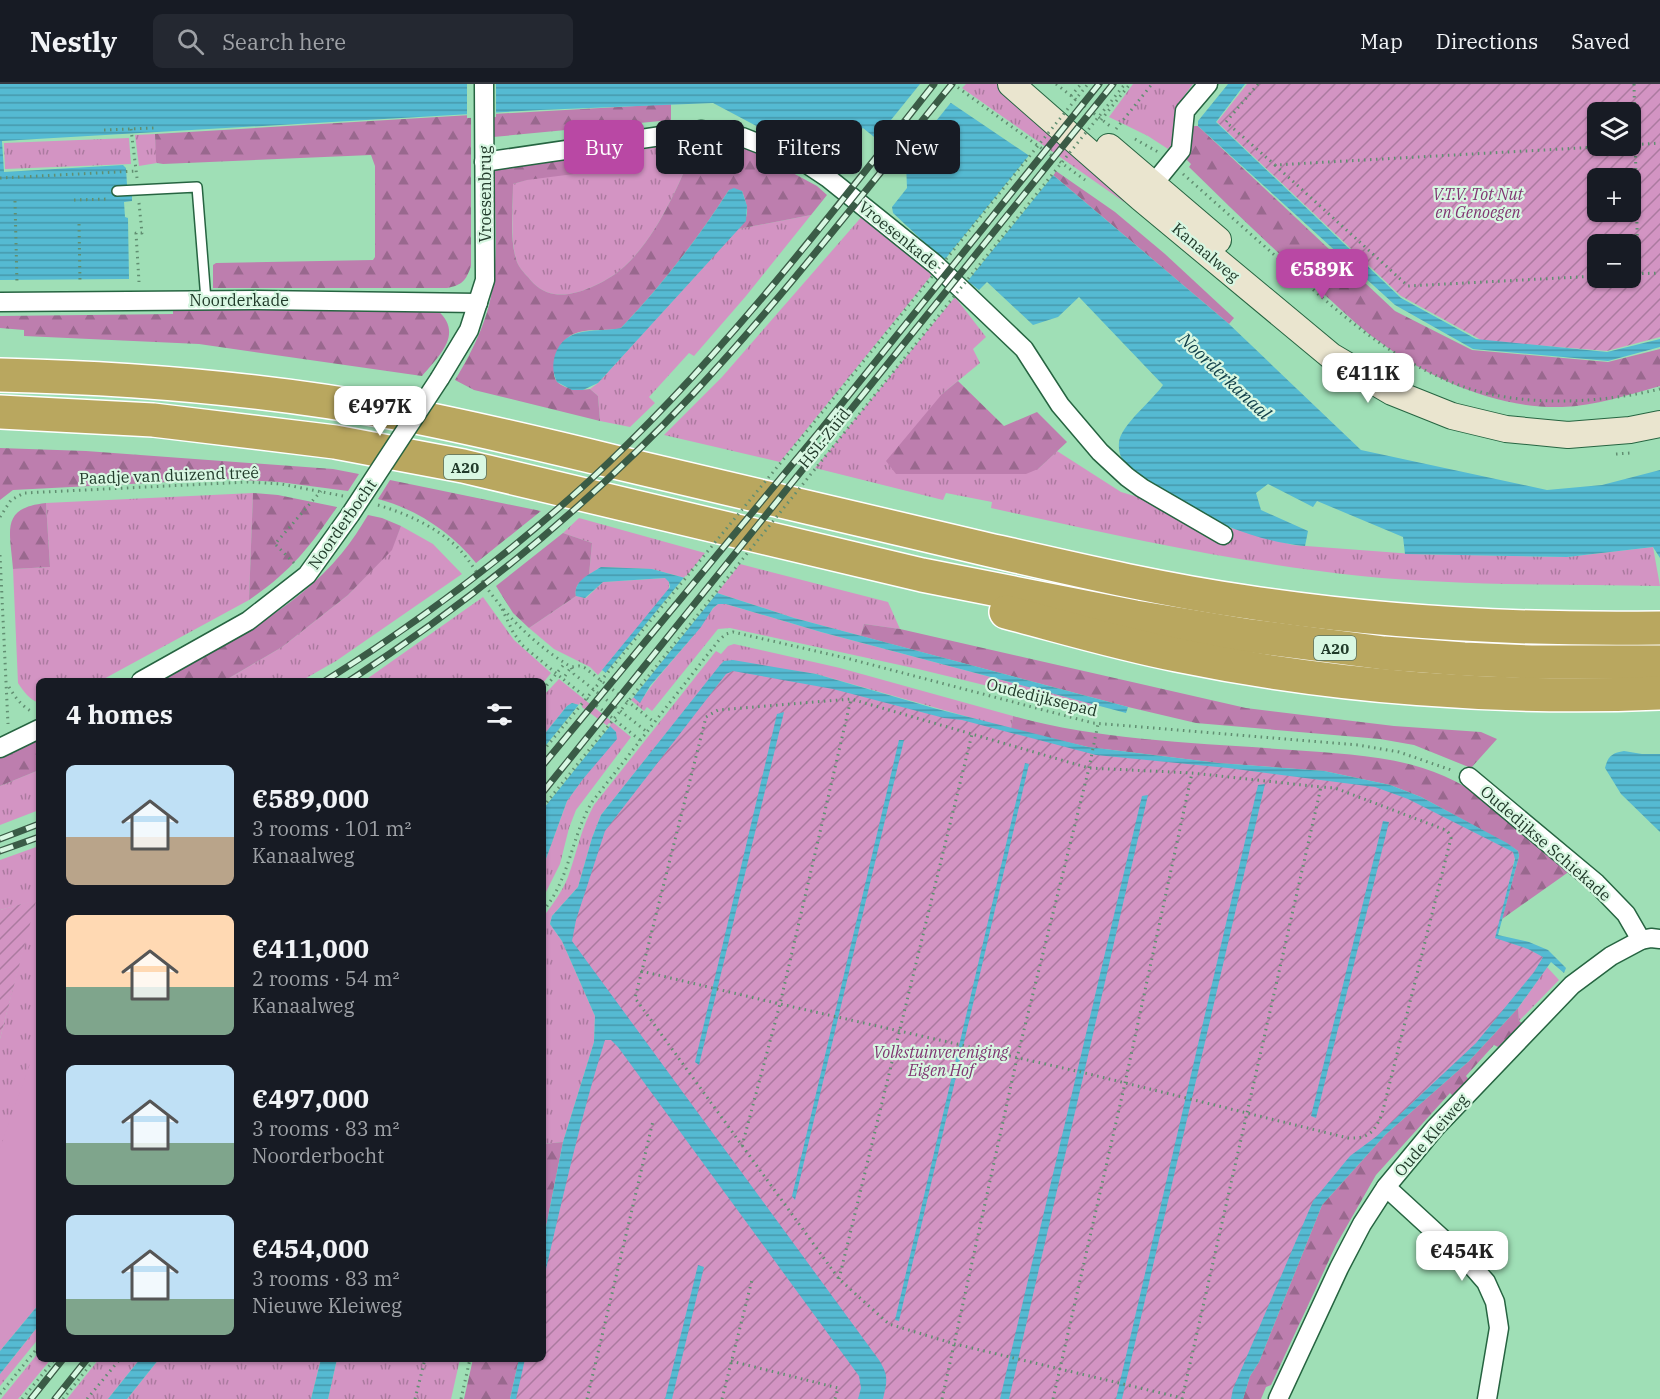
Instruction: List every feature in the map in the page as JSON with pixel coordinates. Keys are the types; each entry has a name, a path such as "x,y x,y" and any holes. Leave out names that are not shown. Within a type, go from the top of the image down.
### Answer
{"highway":[{"name":"A20","path":"0,375 85,377 174,383 395,413 493,433 1042,562 1244,602 1403,621 1498,627 1660,628"},
{"name":"A20","path":"0,412 153,420 335,442 462,466 922,575 1135,618 1311,645 1464,659 1531,662 1660,662"},
{"name":"A20","path":"922,575 993,609 1115,641 1248,669 1460,691 1512,694 1660,693"}],"main road":[{"name":"Kanaalweg","path":"1011,84 1341,345 1368,364 1397,379 1454,402 1508,415 1568,423 1627,419 1660,411"},
{"name":"Kanaalweg","path":"1034,84 1148,191 1331,356 1392,392 1452,416 1506,429 1568,435 1630,430 1660,424"}],"street":[{"name":"Vroesenbrug","path":"478,303 485,280 484,84"},
{"path":"1148,191 1181,150 1185,111 1208,84"},
{"name":"Vroesenkade","path":"484,162 702,130 742,137 801,160 828,178 935,264 1024,349 1060,405 1100,452 1127,477 1223,535"},
{"name":"Noorderkade","path":"0,302 206,300 478,303"},
{"name":"Noorderbocht","path":"146,678 248,621 307,575 440,378 469,330 478,303"},
{"path":"4,746 36,730"},
{"name":"Oudedijkse Schiekade","path":"1469,777 1596,883 1626,914 1641,940"},
{"name":"Oude Kleiweg","path":"1278,1399 1339,1268 1362,1224 1386,1187 1435,1128 1572,985 1611,956 1641,940 1660,939"},
{"path":"1386,1187 1472,1266 1486,1282 1495,1302 1499,1328 1487,1399"}],"lane":[{"path":"116,195 138,190 197,187 206,300"}],"path":[{"path":"1056,84 1101,120 1124,134"},
{"path":"1071,96 1081,84"},
{"name":"HSL-Zuid","path":"546,747 819,417 1088,84"},
{"name":"HSL-Zuid","path":"546,803 1125,84"},
{"path":"1101,120 1130,84"},
{"path":"1116,129 1152,84"},
{"path":"1258,84 1226,122 1408,286 1587,277"},
{"path":"1634,84 1634,102"},
{"path":"104,130 154,128"},
{"path":"131,129 142,233 136,233 139,282"},
{"path":"1133,138 1158,152 1370,338 1417,366 1470,389 1546,401 1598,400 1660,389"},
{"path":"1641,144 1660,143"},
{"path":"1275,165 1587,148"},
{"path":"1633,156 1636,234"},
{"path":"0,178 136,171"},
{"path":"75,201 116,195"},
{"path":"15,201 16,282"},
{"path":"79,224 81,281"},
{"path":"1641,274 1660,273"},
{"name":"Paadje van duizend treê","path":"0,517 11,500 24,493 248,482 281,484 321,491 351,507"},
{"path":"293,562 275,544 321,491"},
{"path":"371,503 429,525 455,546 470,561 500,604 523,629 571,667 574,674 647,732"},
{"path":"0,555 8,685 4,746"},
{"path":"500,604 516,638 556,674 640,740"},
{"name":"Oudedijksepad","path":"654,722 719,640 733,632 846,658 1098,724 1358,745 1399,752 1469,777"},
{"path":"546,686 565,663"},
{"path":"546,907 564,877 584,815 591,802 654,722 585,668 571,667 563,679"},
{"path":"8,685 15,698 27,709 36,713"},
{"path":"742,1146 780,1004 851,699"},
{"path":"641,971 1085,1073 1248,1114 1348,1138 1362,1139 1378,1124 1382,1114 1451,838 1448,832 1335,788 1192,773 1089,768 851,699 718,710 706,717 641,971 635,998 839,1279 889,1324 955,1344 1182,1399 1248,1114 1321,787"},
{"path":"942,1399 1017,1058 1098,724"},
{"path":"839,1279 972,734"},
{"path":"1053,1399 1192,773"},
{"path":"587,1399 653,1121"},
{"path":"722,1399 752,1280"},
{"path":"0,1394 36,1350"},
{"path":"731,1361 838,1388 835,1399"},
{"path":"22,1399 53,1362"},
{"path":"63,1399 93,1362"},
{"path":"87,1399 118,1362"},
{"path":"415,1399 424,1362"},
{"path":"461,1399 469,1362"}],"green space":[{"path":"966,84 998,84 1132,198 1124,202 962,88"},
{"path":"1133,84 1193,84 1184,96 1188,99 1173,147 1170,146 1168,149 1148,136 1109,117"},
{"name":"V.T.V. Tot Nut en Genoegen","path":"1247,84 1660,84 1660,337 1607,351 1483,341 1401,296 1217,122"},
{"path":"671,104 671,120 644,123 644,120 564,120 564,130 493,137 493,114"},
{"path":"471,115 471,266 463,282 447,288 213,288 213,265 216,263 373,260 375,257 375,166 371,155 163,164 157,163 156,160 155,134"},
{"path":"1189,126 1198,126 1395,311 1472,350 1608,362 1660,349 1660,386 1587,405 1537,406 1488,397 1464,389 1418,367 1354,322 1189,167 1191,164 1185,158"},
{"path":"155,134 157,163 139,166 135,135"},
{"path":"129,138 131,164 5,169 4,143"},
{"path":"656,144 656,174 683,174 658,223 637,253 618,272 582,291 563,295 550,293 533,283 517,262 513,245 513,184 564,168 564,174 644,174 644,145"},
{"path":"744,147 756,153 756,174 795,174 817,186 827,195 811,215 738,229 747,215 746,202 742,191 729,190 678,262 621,328 588,331 570,336 562,344 558,353 555,379 563,386 580,390 590,389 598,396 600,421 474,390 455,380 480,331 492,290 496,249 494,164 564,155 564,174 574,174 513,184 512,234 517,262 525,274 533,283 547,292 563,295 592,287 625,266 648,238 683,174 744,174"},
{"path":"1056,171 1115,212 1165,254 1234,318 1229,324 1053,175"},
{"path":"864,214 935,271 780,462 664,435 722,377"},
{"path":"811,215 694,356 689,353 649,397 655,403 630,427 600,421 598,396 590,389 738,229"},
{"path":"955,297 986,337 973,349 980,363 942,394 1038,469 1057,451 1121,492 1138,497 1222,540 1227,538 1231,528 1293,545 1413,554 1567,557 1653,547 1660,586 1510,584 1398,579 1268,564 1129,538 991,508 992,502 946,493 943,500 815,468"},
{"path":"173,308 437,310 449,327 449,335 442,352 422,376 199,344 24,336 24,330 0,328 0,316 173,314"},
{"path":"958,381 1004,426 1037,412 1067,442 1038,469 1026,474 896,474 886,461 942,394"},
{"path":"0,448 86,451 333,469 359,474 348,491 279,482 227,479 13,490 0,500"},
{"path":"390,480 541,511 476,563 455,541 432,523 406,509 378,499"},
{"path":"253,493 249,600 106,678 36,678 36,702 24,692 18,683 13,569 50,567 46,503"},
{"path":"253,493 278,495 337,507 298,558 249,600"},
{"path":"46,503 50,567 13,569 11,523 21,510"},
{"path":"368,515 401,526 392,550 348,595 282,647 229,678 162,678 256,626 280,610 323,574 353,539"},
{"path":"579,518 705,553 685,578 652,569 601,567 589,575 592,543 563,533"},
{"path":"401,526 433,544 462,574 336,661 306,678 229,678 282,647 348,595 391,550"},
{"path":"563,533 592,543 589,575 577,586 576,596 529,628 513,613 496,586"},
{"path":"740,564 888,602 900,629 864,624 861,636 794,618 717,593"},
{"path":"666,578 669,582 669,590 598,675 590,667 554,649 529,628 576,596 586,598 603,582"},
{"path":"483,597 514,640 551,673 546,679 368,678"},
{"path":"718,604 726,604 821,632 1093,704 1091,711 918,669 730,628 718,629 652,711 647,707 644,711 631,700 633,697 640,702"},
{"path":"864,624 900,629 1246,708 1394,726 1481,732 1497,739 1471,768 1414,745 1380,739 1196,723 861,636"},
{"path":"734,644 840,668 1013,716 1011,729 816,674 724,661 601,815 578,887 552,916 550,924 562,941 595,1016 594,1042 563,1142 546,1144 546,913 566,882 582,831 594,805 716,651 721,654 728,646"},
{"name":"Volkstuinvereniging Eigen Hof","path":"742,665 1091,750 1387,787 1516,853 1497,937 1544,951 1546,963 1476,1044 1355,1157 1314,1206 1236,1399 512,1399 520,1362 546,1362 546,1248 606,1018 561,931 579,893 602,826 726,668"},
{"path":"559,679 631,737 576,810 560,864 546,892 546,859 567,801 616,732 579,705 572,703 546,732 546,693"},
{"path":"1013,716 1080,731 1116,736 1350,754 1426,769 1462,785 1494,806 1570,871 1502,919 1519,856 1518,851 1421,797 1390,785 1324,771 1218,763 1088,747 1011,729"},
{"path":"36,733 36,771 0,786 0,749"},
{"path":"36,771 36,811 0,825 0,786"},
{"path":"36,847 36,1308 0,1351 0,1039 35,901 0,910 0,860"},
{"path":"36,901 0,1039 0,910"},
{"path":"1547,967 1559,980 1519,1021 1518,1008"},
{"path":"1518,1008 1519,1021 1522,1023 1498,1047 1494,1045 1466,1076 1470,1081 1454,1097 1450,1093 1376,1175 1336,1245 1271,1385 1266,1387 1261,1399 1243,1399 1250,1376 1259,1362 1322,1205 1385,1135 1469,1061"},
{"path":"36,1046 36,1305 0,1350 0,1148"},
{"path":"563,1142 546,1227 546,1144"},
{"path":"36,1329 36,1342 0,1386 0,1374"},
{"path":"36,1356 36,1362 49,1362 18,1399 1,1399"},
{"path":"97,1362 138,1362 108,1399 67,1399"},
{"path":"157,1362 320,1362 311,1399 127,1399"},
{"path":"336,1362 459,1362 451,1399 328,1399"},
{"path":"472,1362 518,1362 510,1399 464,1399"}],"water":[{"name":"Noorderkanaal","path":"0,84 923,84 1034,159 1229,324 1361,450 1547,490 1602,485 1660,470 1660,558 1653,547 1567,557 1405,554 1403,537 1317,501 1313,507 1268,484 1256,493 1261,510 1308,531 1305,546 1261,538 1221,523 1184,504 1127,465 1120,455 1119,442 1125,428 1163,385 1079,297 1058,317 1033,325 987,282 979,290 955,271 893,213 892,207 907,188 906,174 960,174 960,120 874,120 874,137 862,129 862,120 756,120 756,126 713,103 540,110 2,141 4,172 123,165 126,168 127,185 132,185 132,201 124,202 125,217 128,218 129,279 0,280"},
{"path":"1228,84 1245,84 1216,122 1401,298 1476,339 1607,352 1660,339 1660,347 1608,361 1473,349 1395,305 1198,126 1198,121"},
{"path":"734,188 742,191 747,206 746,221 598,383 583,390 572,390 557,382 553,362 563,342 577,333 621,328 665,279 729,190"},
{"path":"601,567 652,569 685,578 606,673 602,670 670,587 665,578 603,582 585,598 576,596 580,582"},
{"path":"717,593 794,618 1128,707 1126,713 821,632 726,604 718,604 713,608 701,627 650,686 640,703 633,697"},
{"path":"733,660 816,674 937,709 1088,747 1218,763 1324,771 1390,785 1421,797 1518,851 1519,856 1498,935 1529,942 1548,950 1566,968 1564,973 1551,962 1518,1008 1469,1061 1385,1135 1322,1205 1259,1362 1250,1376 1243,1399 1231,1399 1233,1389 1313,1201 1350,1156 1377,1136 1476,1043 1534,972 1543,957 1528,949 1495,938 1515,859 1513,852 1408,799 1375,787 1228,768 1096,755 833,689 733,671 726,674 605,831 576,920 572,941 879,1360 886,1379 883,1399 858,1399 861,1388 859,1376 611,1040 605,1040 587,1100 546,1269 546,1227 563,1142 594,1042 595,1016 562,941 550,924 552,916 578,887 601,815 724,661"},
{"path":"572,703 579,705 546,745 546,732"},
{"path":"784,712 699,1065 695,1062 777,714"},
{"path":"610,726 616,732 617,739 567,801 546,859 546,805"},
{"path":"899,740 904,740 795,1200 792,1196"},
{"path":"1624,751 1660,754 1660,832 1621,794 1605,768 1611,756"},
{"path":"1025,763 1029,764 899,1321 895,1320"},
{"path":"1265,784 1122,1399 1116,1399 1258,785"},
{"path":"1148,795 1009,1399 1000,1399 1142,796"},
{"path":"1383,821 1389,822 1316,1118 1311,1116"},
{"path":"698,1265 704,1267 672,1399 665,1399"},
{"path":"36,1308 36,1329 0,1374 0,1351"},
{"path":"138,1362 157,1362 127,1399 108,1399"},
{"path":"320,1362 336,1362 328,1399 311,1399"},
{"path":"518,1362 524,1362 516,1399 510,1399"}],"pier":[{"path":"467,84 496,84 496,117 467,118"},
{"path":"920,84 928,84 953,100 937,120 891,120"},
{"path":"1031,153 1055,173 966,283 942,263"},
{"path":"686,575 687,580 608,675 604,675"},
{"path":"719,590 632,699 631,695"},
{"path":"581,702 582,707 546,749 546,745"},
{"path":"609,723 611,724 546,805 546,800"}],"railway":[{"path":"330,678 428,612 494,562 558,509 636,435 682,388 769,289 934,84"},
{"path":"354,678 442,617 530,548 573,511 654,434 727,357 825,241 952,84"},
{"path":"546,761 819,432 1099,84"},
{"path":"546,788 1113,84"},
{"path":"0,839 36,825"},
{"path":"0,851 36,838"},
{"path":"31,1399 61,1362"},
{"path":"55,1399 85,1362"}]}
